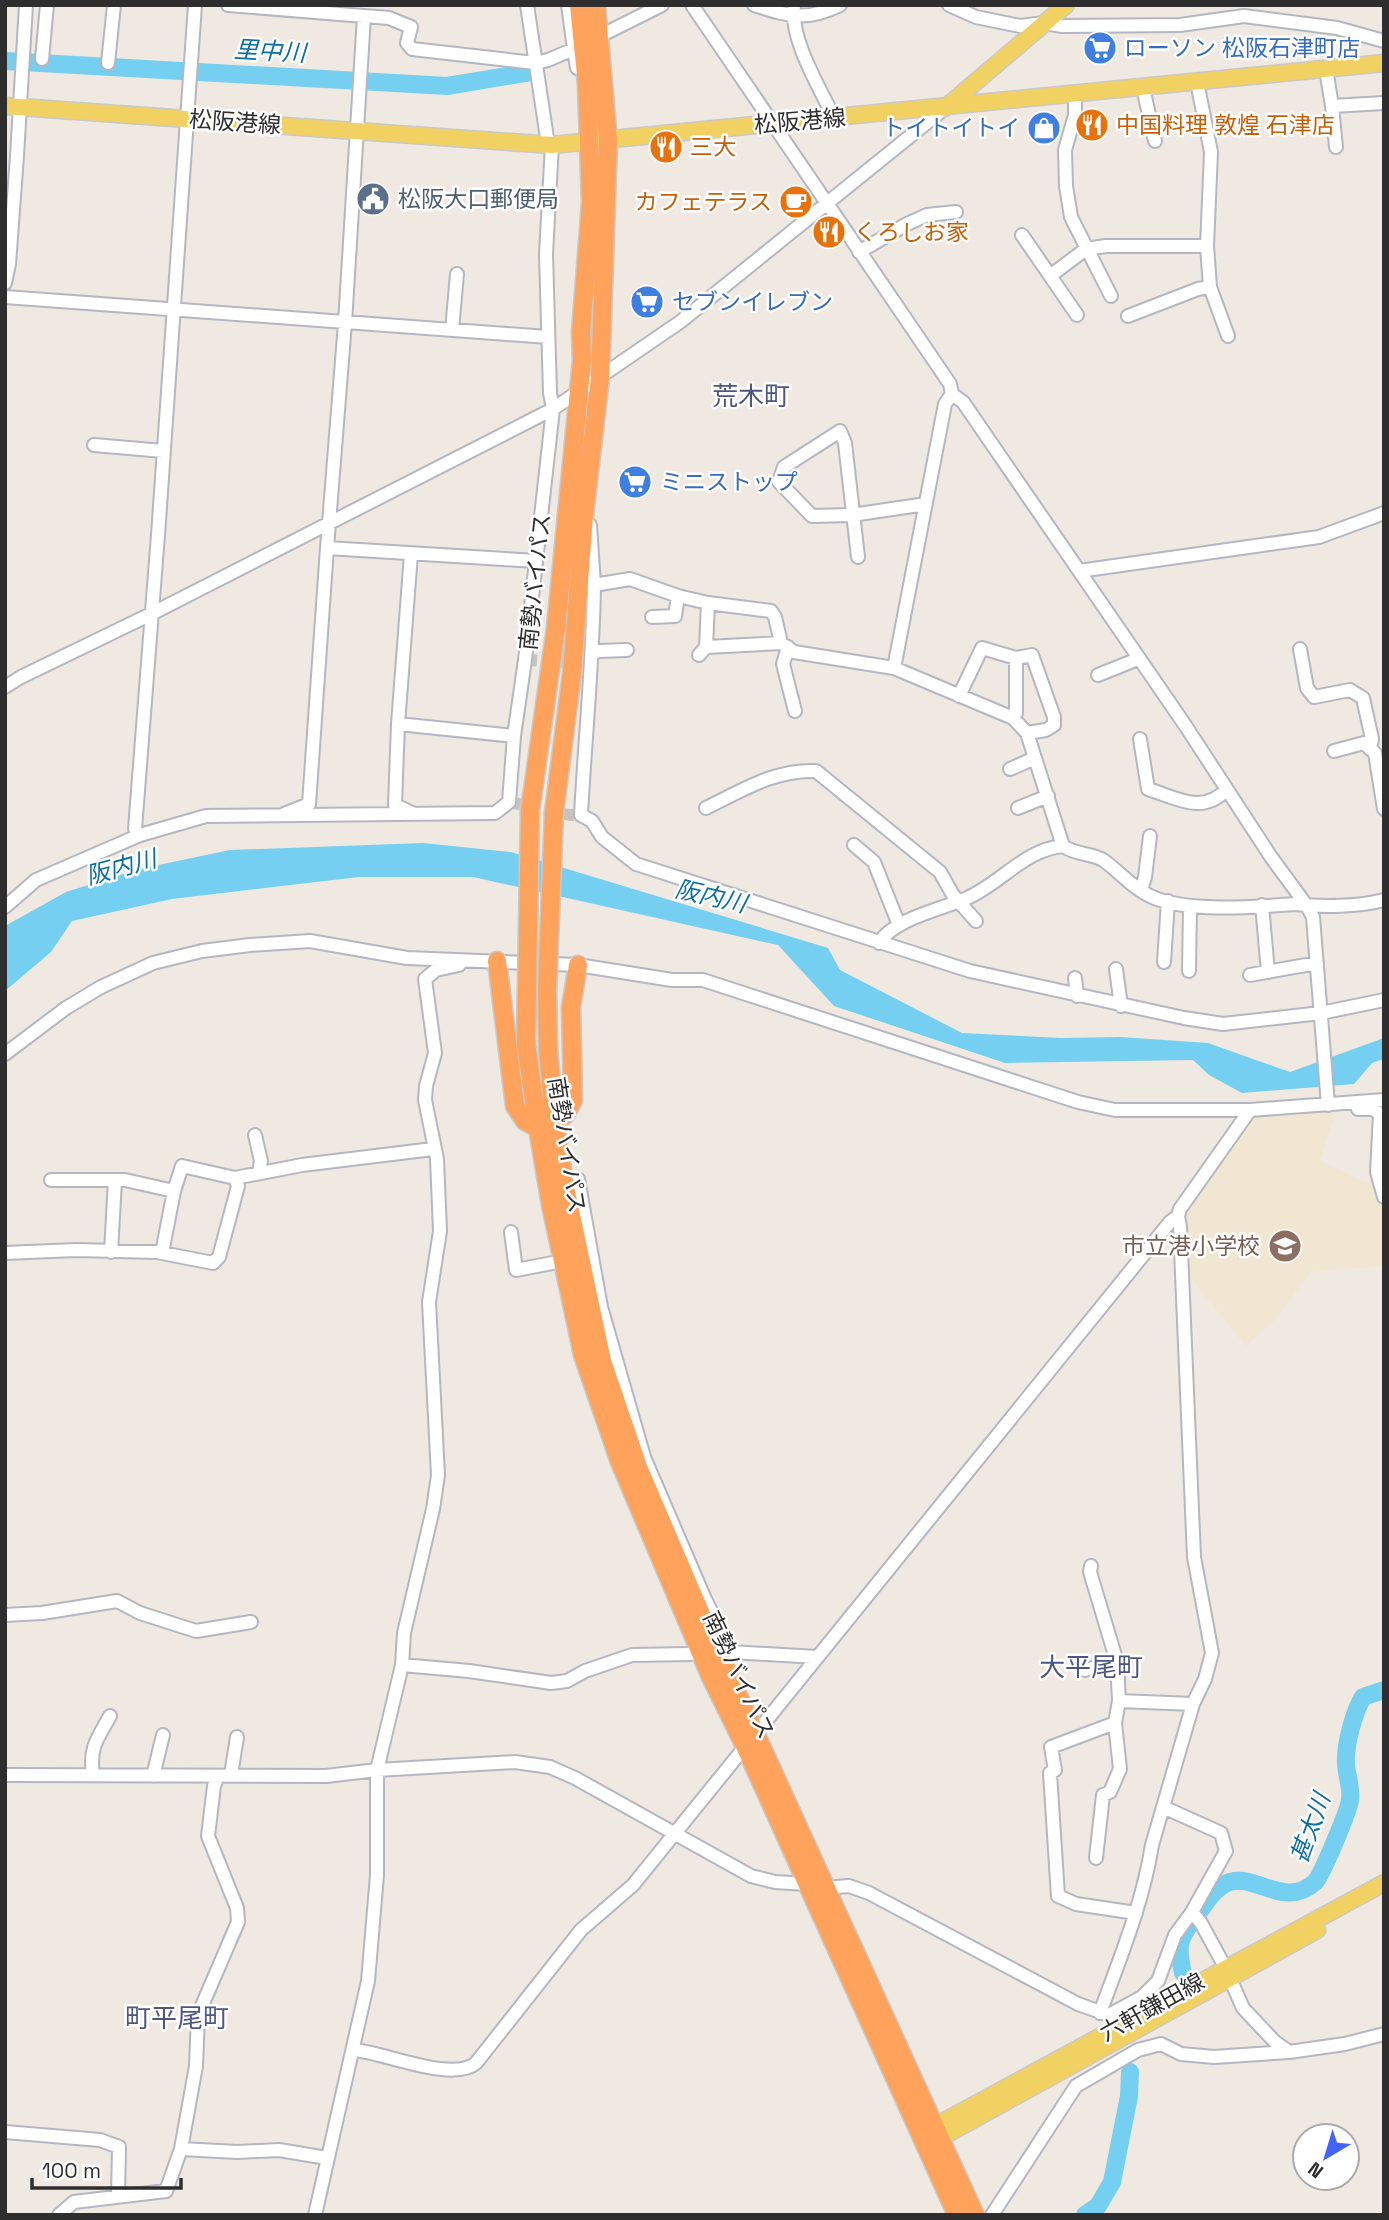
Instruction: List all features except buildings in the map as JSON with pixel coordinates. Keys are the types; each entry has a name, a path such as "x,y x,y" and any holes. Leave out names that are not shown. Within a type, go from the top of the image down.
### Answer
{"highway":[{"name":"南勢バイパス","path":"579,5 587,85 591,202 581,332 582,360 556,628 530,811 526,1044 565,1187 602,1361 638,1467 807,1884 930,2136 975,2215"},
{"name":"南勢バイパス","path":"596,5 608,140 600,378 584,515 572,673 554,813 547,990 546,1125 563,1261 583,1355 620,1462 711,1676 751,1741 825,1888 930,2136 957,2215"},
{"path":"498,961 515,1106 525,1121 546,1125 565,1115 573,1100 571,1007 578,965"}],"main road":[{"path":"944,108 1066,5"},
{"name":"松阪港線","path":"12,106 552,145 1384,64"},
{"name":"六軒鎌田線","path":"930,2136 1227,1973 1384,1883"},
{"name":"六軒鎌田線","path":"1227,1973 1384,1894"}],"street":[{"path":"5,283 17,156 12,106 22,62 26,5"},
{"path":"42,58 47,5"},
{"path":"108,63 114,5"},
{"path":"139,835 135,829 195,5"},
{"path":"228,5 389,18 411,27 407,43 412,49 535,63 575,49"},
{"path":"5,907 36,880 139,835 206,816 419,816 495,813 509,802 514,736 553,409 550,393 546,254 552,145 547,138 527,5"},
{"path":"568,5 580,85 587,85"},
{"path":"600,36 662,5"},
{"path":"692,5 950,384 952,394 963,402 1185,725 1271,857 1307,906 1313,918 1321,1016 1333,1103"},
{"path":"754,5 793,11 829,11 840,5"},
{"path":"949,5 976,18 1020,26 1045,23 1062,26 1180,25 1244,16 1337,27 1384,41"},
{"path":"793,11 801,47 834,118"},
{"path":"277,816 309,804 345,323 364,16"},
{"path":"1326,69 1336,147"},
{"path":"1197,82 1211,152 1207,246 1210,287 1228,336"},
{"path":"1143,88 1155,141"},
{"path":"1075,94 1075,115 1065,150 1066,186 1071,216 1111,296"},
{"path":"1332,106 1384,103"},
{"path":"5,687 553,409 680,323 944,108"},
{"path":"859,252 927,215 956,212"},
{"path":"1022,235 1077,315"},
{"path":"1050,276 1086,249 1106,246 1207,246"},
{"path":"452,330 457,274"},
{"path":"1128,316 1198,289 1210,287"},
{"path":"5,297 548,337"},
{"path":"894,668 945,404 952,394"},
{"path":"858,557 852,514 845,443 840,431 784,467 779,482 812,516 852,514 926,504"},
{"path":"94,446 163,451"},
{"path":"1079,571 1319,537 1384,513"},
{"path":"584,515 589,516 594,585 581,815 592,821 601,836 636,864 970,971 1121,1006 1223,1024 1321,1016 1384,1000"},
{"path":"327,548 536,561"},
{"path":"411,554 398,724 395,805 419,816"},
{"path":"594,585 630,579 678,596 708,603 771,611 784,645 783,664 795,711"},
{"path":"652,617 675,616 678,596"},
{"path":"708,603 702,651 784,645 794,652 894,668 1013,718 1027,733 1063,846 1073,853 1101,859 1150,897 1190,906 1307,906 1373,903 1384,900"},
{"path":"960,696 982,648 1016,658 1032,655 1054,717 1054,724 1046,730 1027,733"},
{"path":"1300,649 1307,688 1314,697 1350,690 1363,698 1372,739 1370,749"},
{"path":"592,654 598,651 627,650"},
{"path":"1013,718 1016,713 1016,658"},
{"path":"1098,675 1138,659"},
{"path":"398,724 514,736"},
{"path":"1140,739 1148,789 1199,805 1218,798 1226,790"},
{"path":"1334,751 1364,743 1375,753 1384,809"},
{"path":"1010,769 1035,758"},
{"path":"706,808 757,782 799,770 816,771 940,872 953,895 976,921"},
{"path":"1018,808 1048,796"},
{"path":"1141,890 1150,836"},
{"path":"854,845 874,862 899,925"},
{"path":"879,943 885,934 899,925 960,901 1009,874 1017,865 1040,850 1063,846"},
{"path":"1164,962 1168,901"},
{"path":"1262,905 1268,972"},
{"path":"1189,971 1190,906"},
{"path":"5,1054 66,1008 101,987 153,963 202,951 310,941 407,958 578,965 672,980 703,980 1078,1102 1115,1110 1250,1110 1384,1100"},
{"path":"315,2215 368,1981 377,1875 377,1770 402,1665 404,1633 433,1509 438,1475 429,1302 440,1231 437,1159 425,1100 435,1053 425,979 436,970 457,966 469,960"},
{"path":"1251,975 1317,963"},
{"path":"1116,970 1121,1006"},
{"path":"1075,978 1077,996"},
{"path":"1333,1103 1346,1110 1373,1109 1380,1114 1377,1172 1384,1197"},
{"path":"1100,2013 1136,1913 1193,1704 1205,1679 1212,1653 1194,1557 1188,1368 1178,1216 1180,1209 1250,1110"},
{"path":"255,1135 261,1161 259,1172"},
{"path":"162,1253 174,1191 182,1166 235,1178 259,1172 433,1149"},
{"path":"5,1253 76,1250 162,1253 213,1263 219,1257 237,1186 235,1178"},
{"path":"578,1179 601,1307 644,1457 705,1599 731,1652 817,1657"},
{"path":"51,1180 125,1180 174,1191"},
{"path":"111,1252 115,1180"},
{"path":"354,2050 443,2069 470,2068 581,1930 633,1885 1011,1416 1170,1222 1178,1216"},
{"path":"511,1233 516,1270 563,1261"},
{"path":"1091,1566 1090,1572 1117,1662 1119,1700 1115,1723 1119,1769 1110,1792 1103,1796 1096,1858"},
{"path":"5,1615 42,1613 117,1601 140,1613 196,1631 251,1622"},
{"path":"402,1665 551,1683 566,1681 586,1671 632,1656 691,1654"},
{"path":"1085,1670 1117,1662"},
{"path":"1119,1700 1193,1704"},
{"path":"93,1775 91,1758 95,1740 110,1716"},
{"path":"1115,1723 1051,1747 1055,1770 1050,1773 1058,1896 1076,1904 1136,1913"},
{"path":"153,1776 163,1735"},
{"path":"59,2215 74,2202 166,2191 181,2149 196,2066 198,2015 238,1922 237,1908 208,1836 214,1786 224,1776 237,1737"},
{"path":"5,1775 326,1776 377,1770 515,1762 550,1767 676,1832 751,1876 825,1888 849,1886 869,1893 1078,2004 1109,2015 1142,1997 1158,1981 1175,1935 1192,1912 1226,1851 1221,1833 1163,1807"},
{"path":"1192,1912 1227,1973 1243,2008 1275,2042 1289,2052"},
{"path":"992,2215 1076,2086 1138,2050 1161,2044 1181,2054 1214,2057 1289,2052 1345,2044 1384,2034"},
{"path":"5,2132 100,2140 119,2147 118,2196"},
{"path":"181,2149 237,2152 279,2150 327,2158"}],"shaded area":[{"name":"市立港小学校","path":"1337,1108 1320,1161 1379,1188 1384,1226 1384,1266 1310,1272 1277,1318 1246,1346 1188,1275 1184,1210 1252,1115 1297,1115 1300,1111"}],"water":[{"name":"阪内川","path":"423,843 511,852 828,948 840,970 962,1033 1061,1038 1120,1037 1208,1043 1290,1072 1384,1038 1384,1059 1372,1063 1354,1084 1242,1093 1209,1075 1193,1060 1005,1063 834,1006 778,945 473,877 359,877 172,899 72,921 51,952 5,991 5,926 66,892 139,869 230,850"}],"waterway":[{"name":"里中川","path":"5,61 447,86 531,72"},
{"name":"甚太川","path":"1183,1973 1180,1955 1183,1936 1210,1898 1225,1884 1246,1881 1292,1892 1303,1890 1315,1882 1334,1843 1350,1800 1346,1755 1356,1711 1363,1697 1384,1690"},
{"name":"甚太川","path":"1085,2215 1098,2206 1112,2182 1129,2096 1130,2072"}],"tunnel":[{"path":"525,660 591,663"},
{"path":"509,802 581,815"}],"place":[{"name":"ローソン 松阪石津町店","path":"1100,48"},
{"name":"中国料理 敦煌 石津店","path":"1092,125"},
{"name":"トイトイトイ","path":"1044,128"},
{"name":"三大","path":"666,147"},
{"name":"松阪大口郵便局","path":"373,199"},
{"name":"カフェテラス","path":"796,202"},
{"name":"くろしお家","path":"829,232"},
{"name":"セブンイレブン","path":"647,302"},
{"name":"ミニストップ","path":"635,482"},
{"name":"市立港小学校","path":"1285,1246"}],"district":[{"name":"荒木町","path":"751,396"},
{"name":"大平尾町","path":"1091,1667"},
{"name":"町平尾町","path":"177,2018"}]}
